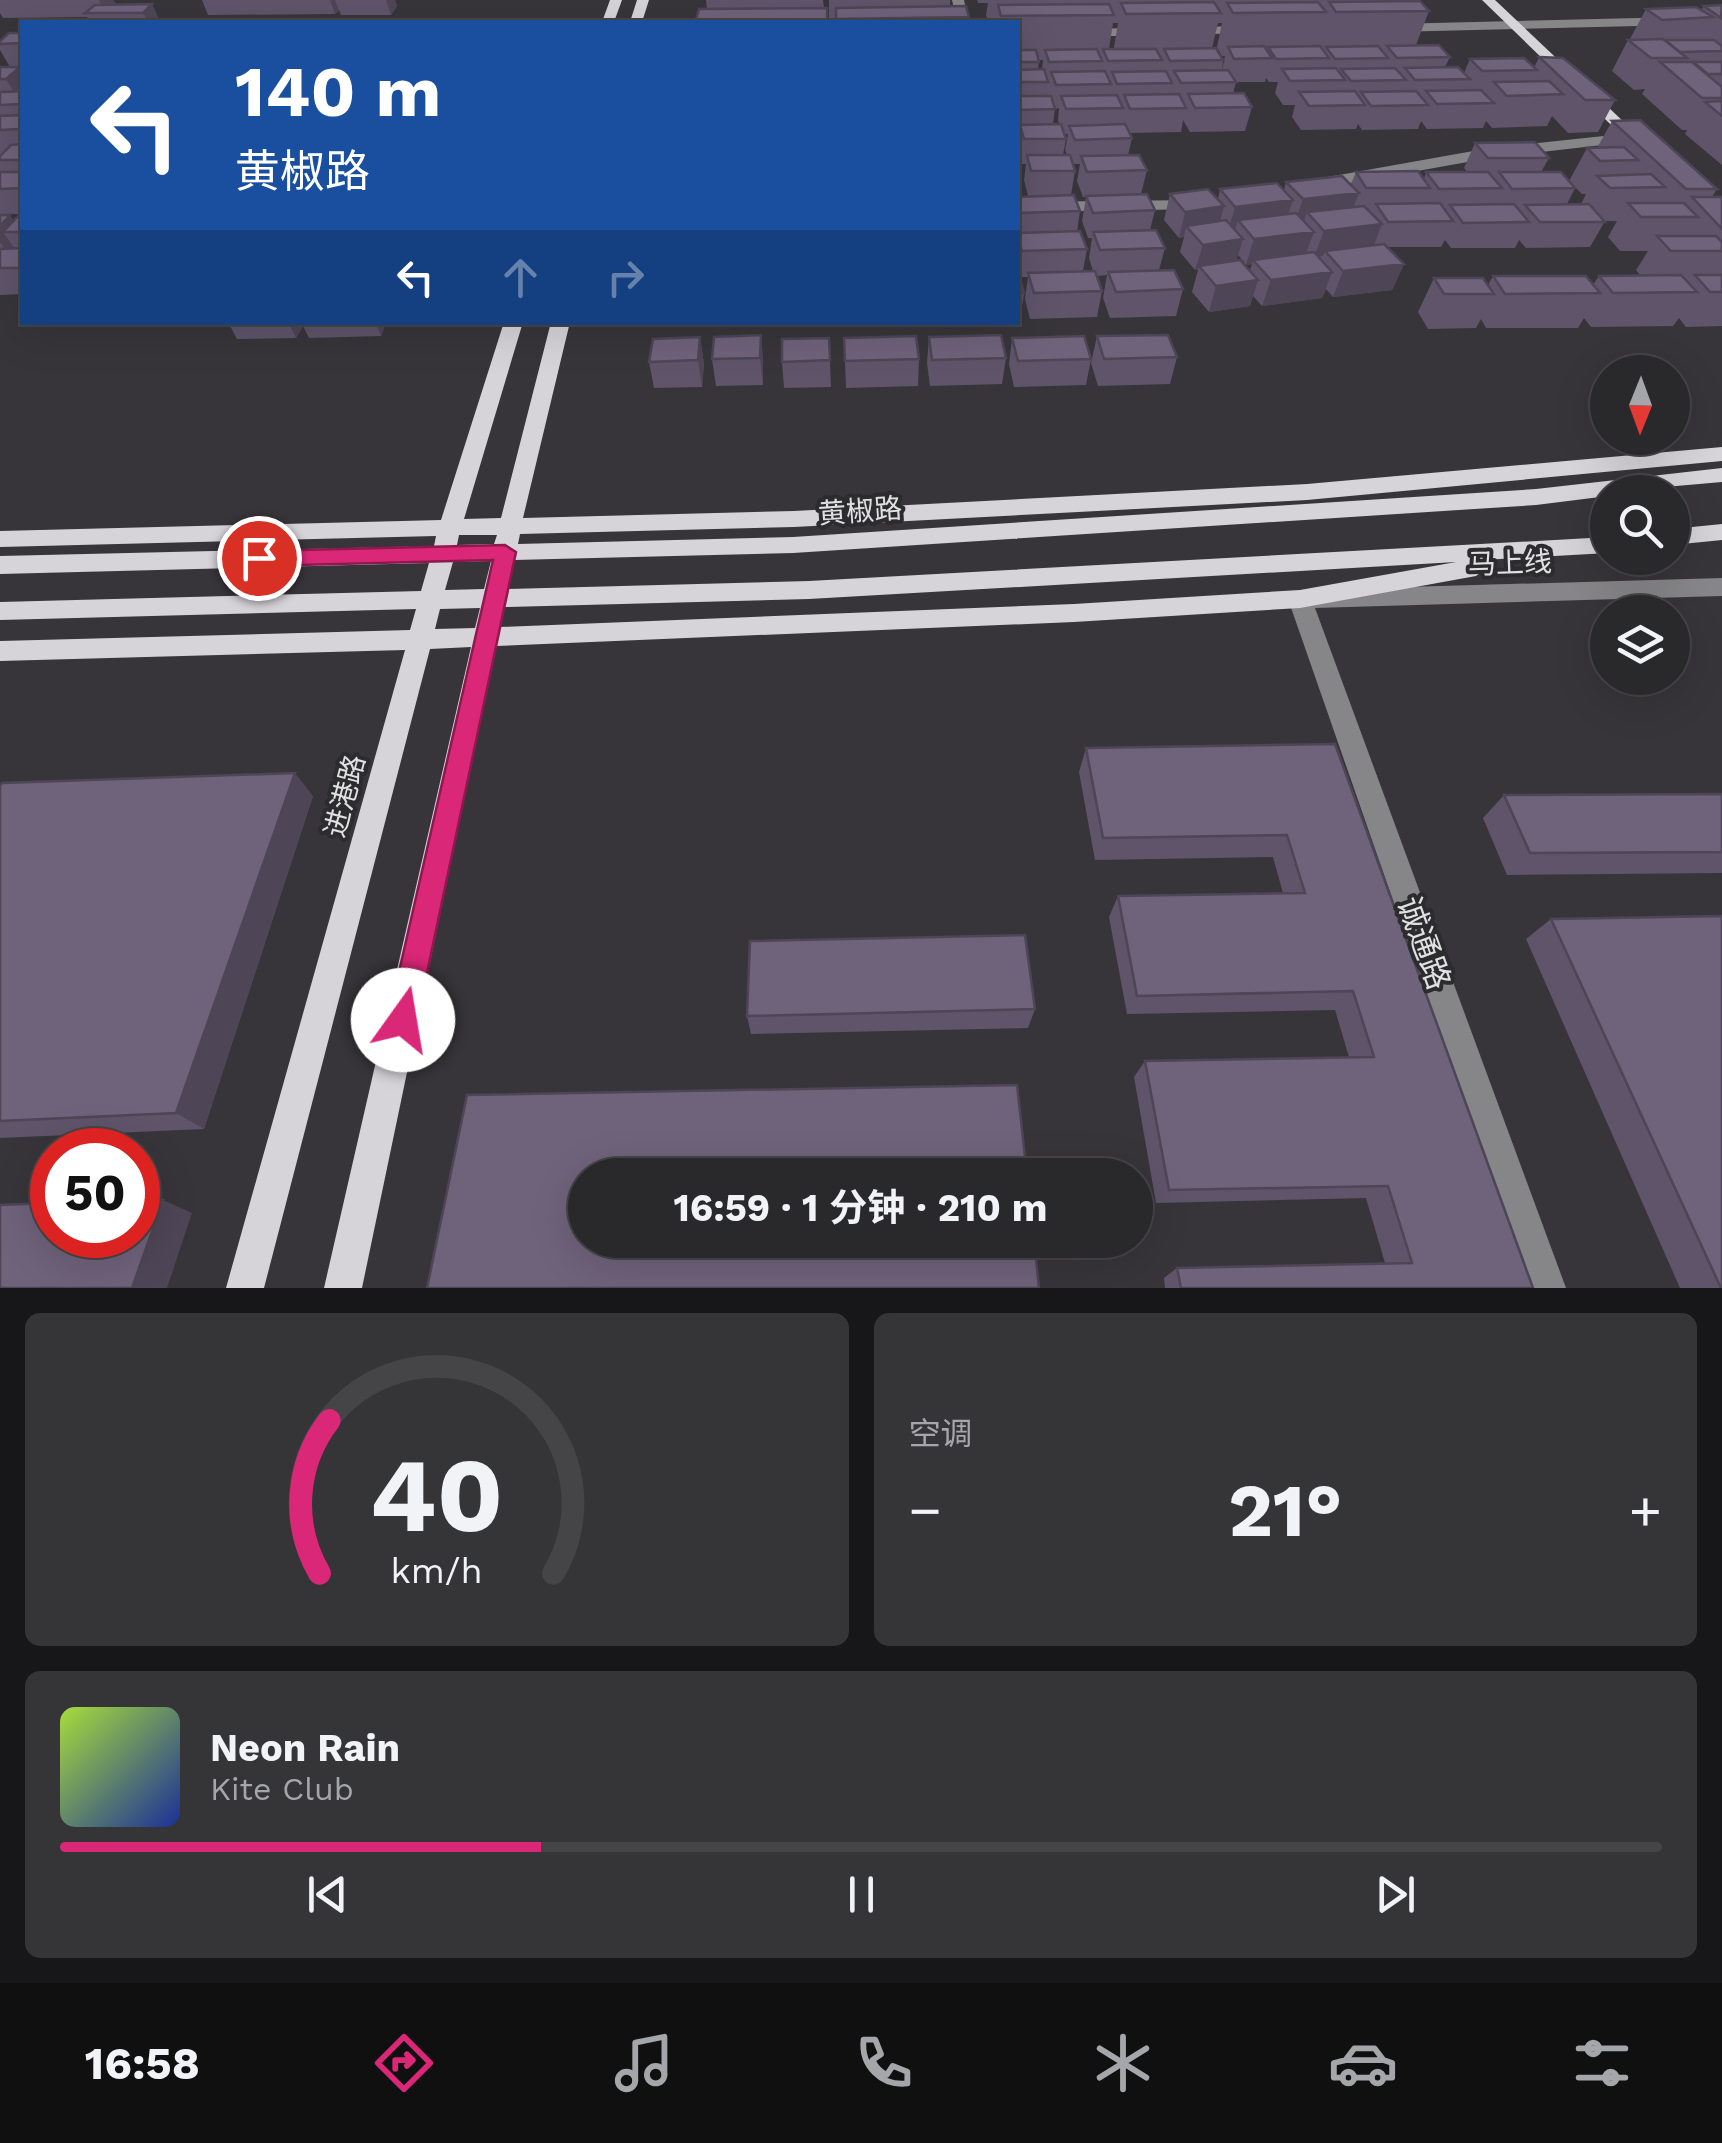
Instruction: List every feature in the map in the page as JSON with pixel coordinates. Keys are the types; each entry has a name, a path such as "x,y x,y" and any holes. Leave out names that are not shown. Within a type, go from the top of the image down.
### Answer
{"main road":[{"path":"1488,0 1658,163"},
{"name":"进港路","path":"245,1288 447,541 513,325"},
{"path":"344,1288 508,540 560,325"},
{"path":"508,540 794,519 1307,492 1722,454"},
{"name":"黄椒路","path":"0,565 447,541 792,545 1536,498 1722,476"},
{"path":"1690,535 1722,532"},
{"path":"0,540 447,541"},
{"path":"0,611 809,590 1590,546"},
{"path":"0,651 1074,614 1300,598 1590,547"}],"street":[{"path":"1377,29 1722,20"},
{"path":"1020,34 1277,30"},
{"path":"1286,189 1490,153 1632,138"},
{"path":"1020,207 1212,202"},
{"name":"马上线","path":"1300,598 1722,587"},
{"name":"诚通路","path":"1300,598 1547,1288"}],"building":[{"path":"1420,1 1429,11 1336,12 1329,2"},
{"path":"1214,2 1221,13 1126,14 1121,3"},
{"path":"1318,2 1326,12 1233,13 1227,3"},
{"path":"152,4 143,13 85,13 95,5"},
{"path":"1109,4 1114,15 1001,16 998,5"},
{"path":"1722,5 1721,18 1704,6"},
{"path":"966,6 969,17 836,19 836,8"},
{"path":"1696,7 1713,17 1662,20 1646,9"},
{"path":"827,8 827,19 696,20 699,9"},
{"path":"9,33 20,33 20,43 0,41"},
{"path":"1663,39 1687,58 1651,58 1628,40"},
{"path":"1665,40 1714,40 1722,51 1680,52"},
{"path":"1439,45 1450,57 1397,58 1387,46"},
{"path":"1264,46 1272,58 1234,59 1228,47"},
{"path":"1320,46 1329,58 1276,59 1268,47"},
{"path":"1378,46 1388,58 1335,59 1326,47"},
{"path":"1216,48 1223,60 1170,61 1164,49"},
{"path":"1097,49 1102,61 1049,62 1045,50"},
{"path":"1103,49 1156,49 1162,60 1108,61"},
{"path":"1020,50 1036,50 1039,62 1020,62"},
{"path":"1539,57 1563,58 1615,100 1585,100"},
{"path":"1524,58 1537,70 1482,71 1470,59"},
{"path":"1660,62 1692,62 1722,87 1722,98 1702,98"},
{"path":"1693,62 1722,62 1722,74 1708,74"},
{"path":"0,67 20,67 6,79 0,79"},
{"path":"1458,67 1470,79 1415,80 1405,68"},
{"path":"1336,68 1345,80 1290,81 1282,69"},
{"path":"1395,68 1406,80 1351,81 1341,69"},
{"path":"1044,69 1048,82 1020,82 1020,70"},
{"path":"1228,70 1236,82 1181,83 1174,71"},
{"path":"1105,71 1111,84 1056,85 1051,72"},
{"path":"1166,71 1172,83 1117,84 1112,72"},
{"path":"1549,81 1563,94 1507,96 1494,82"},
{"path":"1481,90 1494,103 1437,104 1426,91"},
{"path":"20,91 20,104 0,105 2,92"},
{"path":"1355,91 1365,105 1309,106 1299,92"},
{"path":"1416,91 1428,105 1371,106 1361,92"},
{"path":"1244,93 1252,107 1195,108 1188,94"},
{"path":"1179,94 1186,108 1130,109 1124,95"},
{"path":"1117,95 1123,108 1066,109 1061,96"},
{"path":"1020,96 1051,96 1055,109 1020,110"},
{"path":"1722,101 1722,116 1705,102"},
{"path":"20,115 20,129 0,130 0,116"},
{"path":"1640,120 1717,189 1686,189 1612,121"},
{"path":"1061,124 1066,139 1024,139 1020,125"},
{"path":"1125,124 1132,138 1075,140 1069,126"},
{"path":"1535,142 1549,158 1488,158 1475,143"},
{"path":"20,144 20,160 0,160 0,156 11,145"},
{"path":"1624,147 1638,160 1600,161 1587,148"},
{"path":"1027,155 1070,155 1075,171 1031,171"},
{"path":"1139,155 1147,170 1087,172 1081,156"},
{"path":"1418,171 1430,188 1366,188 1356,172"},
{"path":"0,172 20,172 20,188 0,189"},
{"path":"1426,172 1488,172 1502,188 1439,189"},
{"path":"1499,172 1561,172 1575,188 1512,189"},
{"path":"1651,174 1665,187 1610,188 1597,176"},
{"path":"1342,176 1359,193 1303,199 1286,182"},
{"path":"1277,183 1293,200 1235,207 1220,189"},
{"path":"1208,189 1224,206 1185,212 1170,194"},
{"path":"1147,194 1155,210 1093,213 1086,196"},
{"path":"1074,195 1080,211 1020,213 1020,197"},
{"path":"1692,197 1722,197 1722,229"},
{"path":"1440,203 1453,221 1388,222 1376,204"},
{"path":"1628,203 1684,203 1698,217 1641,217"},
{"path":"1514,204 1529,222 1463,223 1450,205"},
{"path":"1589,204 1605,222 1540,222 1525,205"},
{"path":"1364,206 1382,224 1324,231 1307,212"},
{"path":"1296,213 1314,232 1254,239 1238,220"},
{"path":"20,214 20,232 3,232"},
{"path":"1226,220 1243,239 1203,245 1186,226"},
{"path":"1156,230 1165,248 1100,250 1093,232"},
{"path":"1080,231 1087,249 1022,251 1020,233"},
{"path":"1657,236 1716,236 1722,242 1722,251 1671,251"},
{"path":"1384,244 1404,264 1343,271 1325,251"},
{"path":"20,248 20,268 0,268 0,249"},
{"path":"1314,252 1332,272 1271,280 1253,260"},
{"path":"1240,260 1258,280 1216,286 1199,266"},
{"path":"1174,270 1183,289 1116,292 1108,272"},
{"path":"1095,271 1102,291 1034,293 1028,273"},
{"path":"1681,275 1697,292 1613,293 1599,276"},
{"path":"1695,275 1722,275 1722,292 1710,292"},
{"path":"1493,276 1586,276 1600,293 1505,294"},
{"path":"1434,278 1483,278 1494,294 1444,294"},
{"path":"761,335 760,358 712,359 714,337"},
{"path":"1001,335 1006,358 932,360 929,337"},
{"path":"1168,335 1177,357 1104,359 1097,336"},
{"path":"916,336 919,359 845,361 844,338"},
{"path":"1084,336 1091,359 1018,361 1012,338"},
{"path":"700,337 698,360 649,362 653,339"},
{"path":"829,338 830,360 782,362 782,339"},
{"path":"1335,744 1533,1288 1181,1288 1177,1268 1412,1263 1388,1186 1169,1190 1145,1061 1374,1057 1353,991 1137,996 1118,896 1305,893 1287,835 1103,838 1086,748"},
{"path":"295,773 176,1113 0,1121 2,783"},
{"path":"1722,794 1722,852 1530,853 1504,795"},
{"path":"1722,916 1722,1288 1721,1288 1551,919"},
{"path":"1025,935 1035,1009 747,1016 750,941"},
{"path":"1017,1085 1025,1158 568,1158 568,1258 1036,1258 1039,1288 427,1288 467,1095"},
{"path":"30,1204 30,1258 143,1258 132,1288 0,1288 0,1205"}],"route":[{"path":"259,558 505,552 403,1020"}]}
